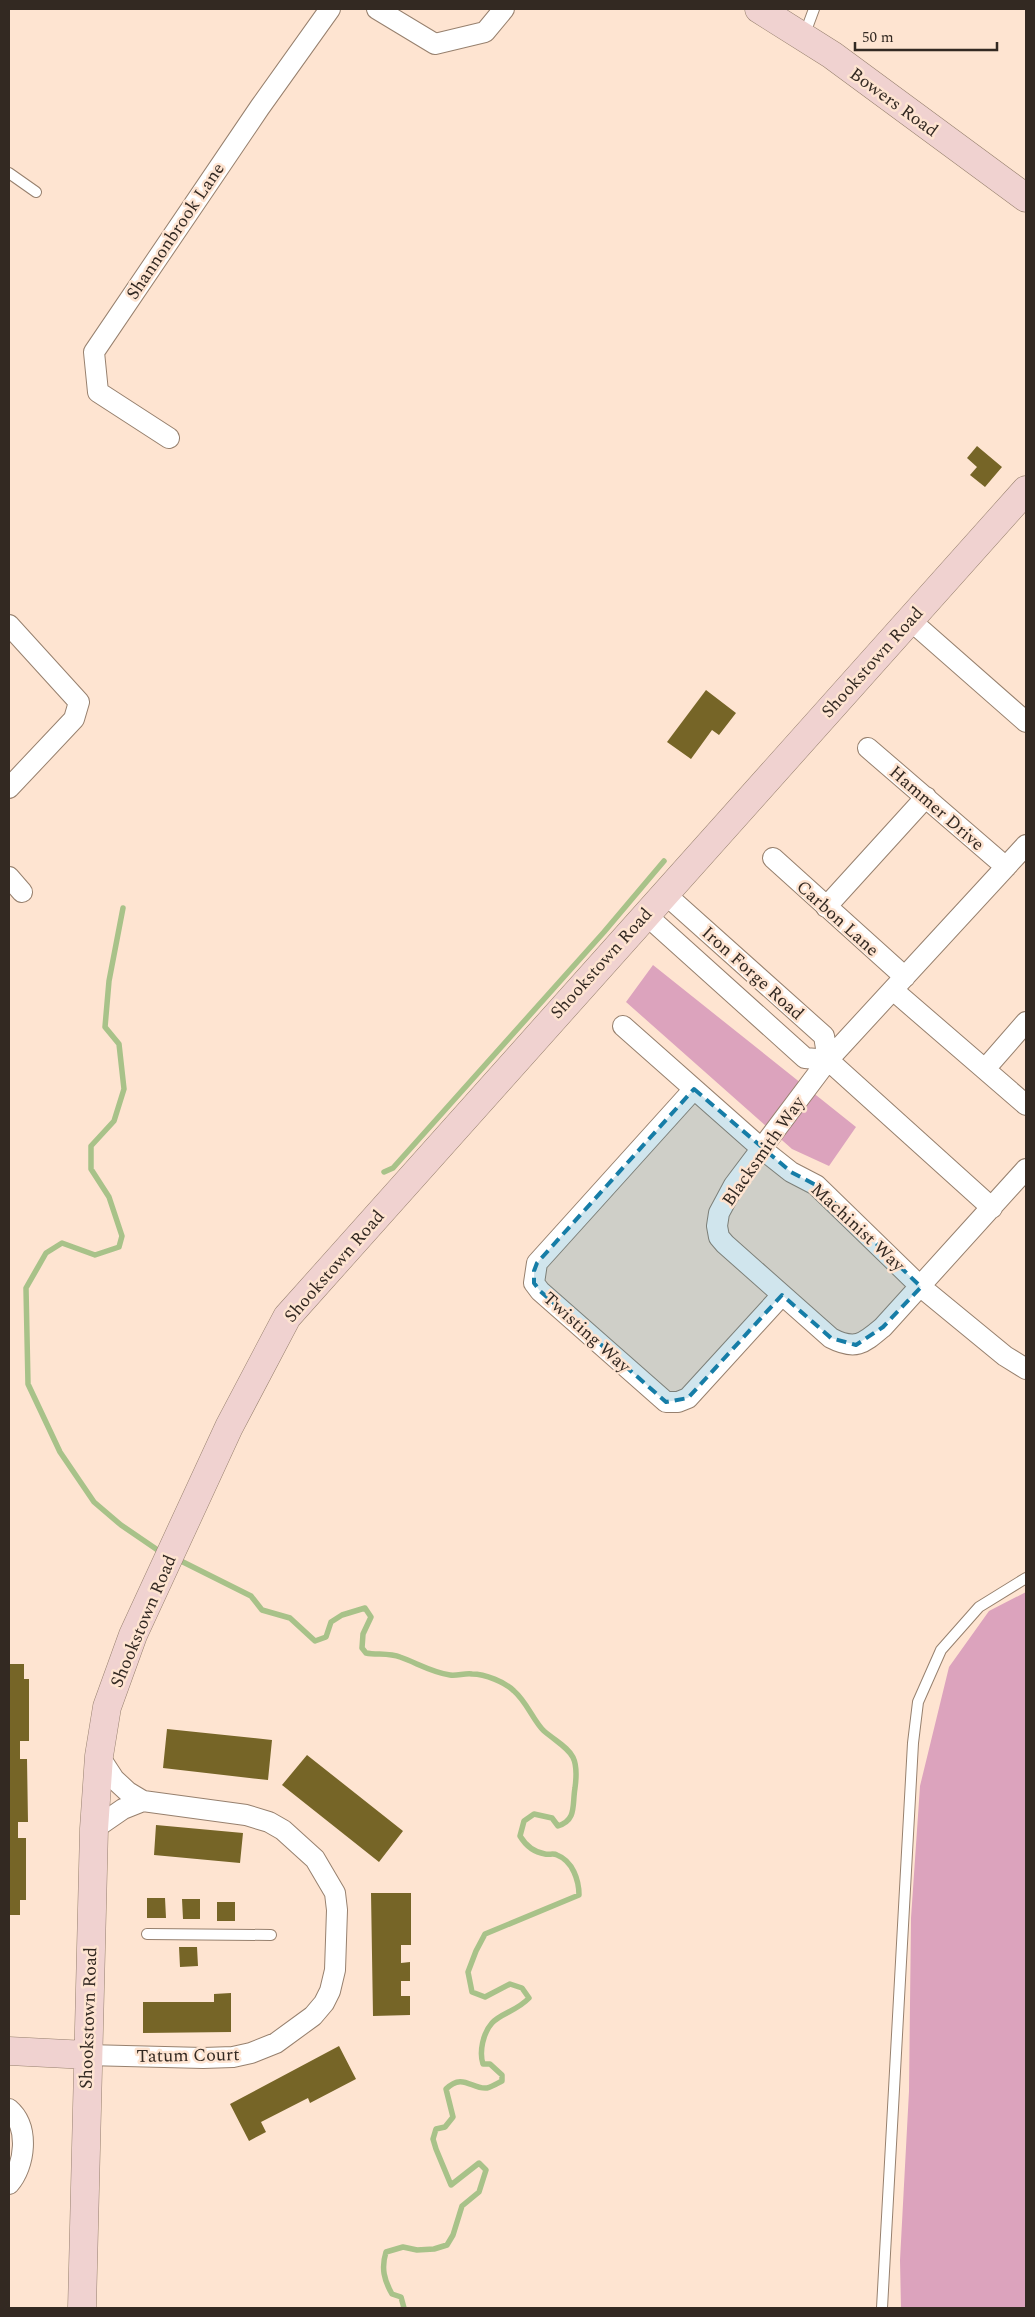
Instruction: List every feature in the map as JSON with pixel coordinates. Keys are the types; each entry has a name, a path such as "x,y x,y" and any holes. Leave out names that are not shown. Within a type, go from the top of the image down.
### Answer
{"street":[{"name":"Shannonbrook Lane","path":"169,438 98,392 94,352 260,107 330,9"},
{"path":"377,9 435,44 485,32 504,9"},
{"name":"Bowers Road","path":"759,9 804,37 1026,198"},
{"name":"Shookstown Road","path":"82,2308 94,1829 99,1756 107,1707 133,1635 229,1427 287,1317 645,914 1026,490"},
{"path":"910,620 1026,722"},
{"path":"9,625 79,702 74,719 9,788"},
{"name":"Hammer Drive","path":"868,748 1006,867"},
{"path":"826,907 926,797"},
{"name":"Blacksmith Way","path":"1026,847 828,1060 734,1185 719,1214 716,1226 719,1237 726,1244 831,1338 844,1345 856,1345 866,1341 883,1327 922,1287 1026,1169"},
{"name":"Carbon Lane","path":"772,858 826,907 899,983"},
{"name":"Iron Forge Road","path":"645,914 805,1058 828,1060 824,1036 664,893"},
{"path":"899,983 985,1069 1026,1105"},
{"path":"985,1069 1026,1022"},
{"name":"Machinist Way","path":"623,1026 762,1149 791,1172 816,1186 922,1287 1006,1356 1026,1368"},
{"path":"828,1060 992,1208"},
{"name":"Twisting Way","path":"694,1089 537,1263 534,1283 540,1291 666,1402 678,1402 688,1398 782,1295"},
{"name":"Tatum Court","path":"87,2055 233,2057 251,2053 276,2043 313,2016 324,2003 333,1977 337,1910 335,1893 315,1859 283,1830 269,1822 246,1815 143,1801 128,1792 114,1779 99,1756"},
{"path":"94,1829 124,1809 143,1801"},
{"path":"9,2051 87,2055"},
{"path":"9,2109 18,2123 23,2151 20,2168 9,2184"}],"lane":[{"path":"804,37 814,9"},
{"path":"9,173 36,192"},
{"path":"882,2308 913,1743 918,1702 940,1650 979,1607 1026,1578"},
{"path":"147,1934 270,1935"}],"highlighted area":[{"path":"694,1089 791,1172 816,1185 921,1287 883,1327 856,1345 831,1338 782,1295 688,1398 666,1402 540,1291 534,1283 534,1271 537,1263"}],"shaded area":[{"path":"653,965 856,1127 829,1166 792,1149 626,1002"},
{"path":"1026,1592 1026,2308 901,2308 900,2260 909,2091 911,1918 920,1786 949,1667 989,1611"}],"building":[{"path":"977,446 1002,467 985,487 970,475 977,467 967,458"},
{"path":"706,690 736,713 719,735 712,730 691,759 667,742"},
{"path":"9,1664 24,1664 24,1679 29,1679 29,1741 20,1741 20,1759 27,1759 28,1822 18,1822 18,1838 26,1838 26,1900 20,1900 20,1915 9,1915"},
{"path":"167,1729 272,1740 268,1780 163,1768"},
{"path":"307,1755 403,1831 379,1862 282,1785"},
{"path":"156,1825 243,1833 240,1863 154,1855"},
{"path":"371,1893 411,1893 411,1945 401,1945 401,1963 410,1962 410,1981 401,1981 401,1996 410,1996 410,2015 373,2016"},
{"path":"147,1898 165,1898 166,1918 147,1918"},
{"path":"182,1899 200,1899 200,1919 183,1919"},
{"path":"217,1902 235,1902 235,1921 217,1921"},
{"path":"179,1947 197,1947 198,1966 180,1967"},
{"path":"231,1993 231,2032 143,2033 143,2002 214,2002 214,1994"},
{"path":"339,2046 356,2079 310,2103 308,2098 261,2122 266,2132 249,2141 230,2104"}],"waterway":[{"path":"384,1172 393,1168 604,932 664,861"},
{"path":"123,908 109,981 105,1027 119,1044 124,1089 114,1121 91,1146 91,1169 109,1197 122,1236 119,1247 95,1255 62,1243 46,1253 26,1288 28,1384 60,1452 94,1502 121,1525 162,1553"},
{"path":"175,1558 251,1596 262,1610 290,1618 315,1641 326,1637 331,1622 342,1615 365,1608 371,1617 363,1634 362,1648 366,1653 396,1656 443,1674 477,1674 500,1682 519,1696 540,1727 566,1748 574,1759 576,1776 571,1816 558,1826 552,1818 534,1814 524,1821 520,1836 527,1846 533,1850 545,1854 556,1854 563,1858 574,1872 579,1895 485,1934 476,1951 468,1972 472,1992 485,1997 510,1984 522,1988 529,1998 492,2023 484,2037 481,2054 483,2064 490,2064 502,2075 502,2081 487,2088 457,2082 446,2089 453,2117 445,2127 436,2129 433,2139 451,2185 479,2163 486,2170 479,2192 462,2206 453,2235 447,2245 434,2249 417,2250 403,2247 386,2252 384,2263 385,2279 392,2294 401,2297 404,2308"}]}
